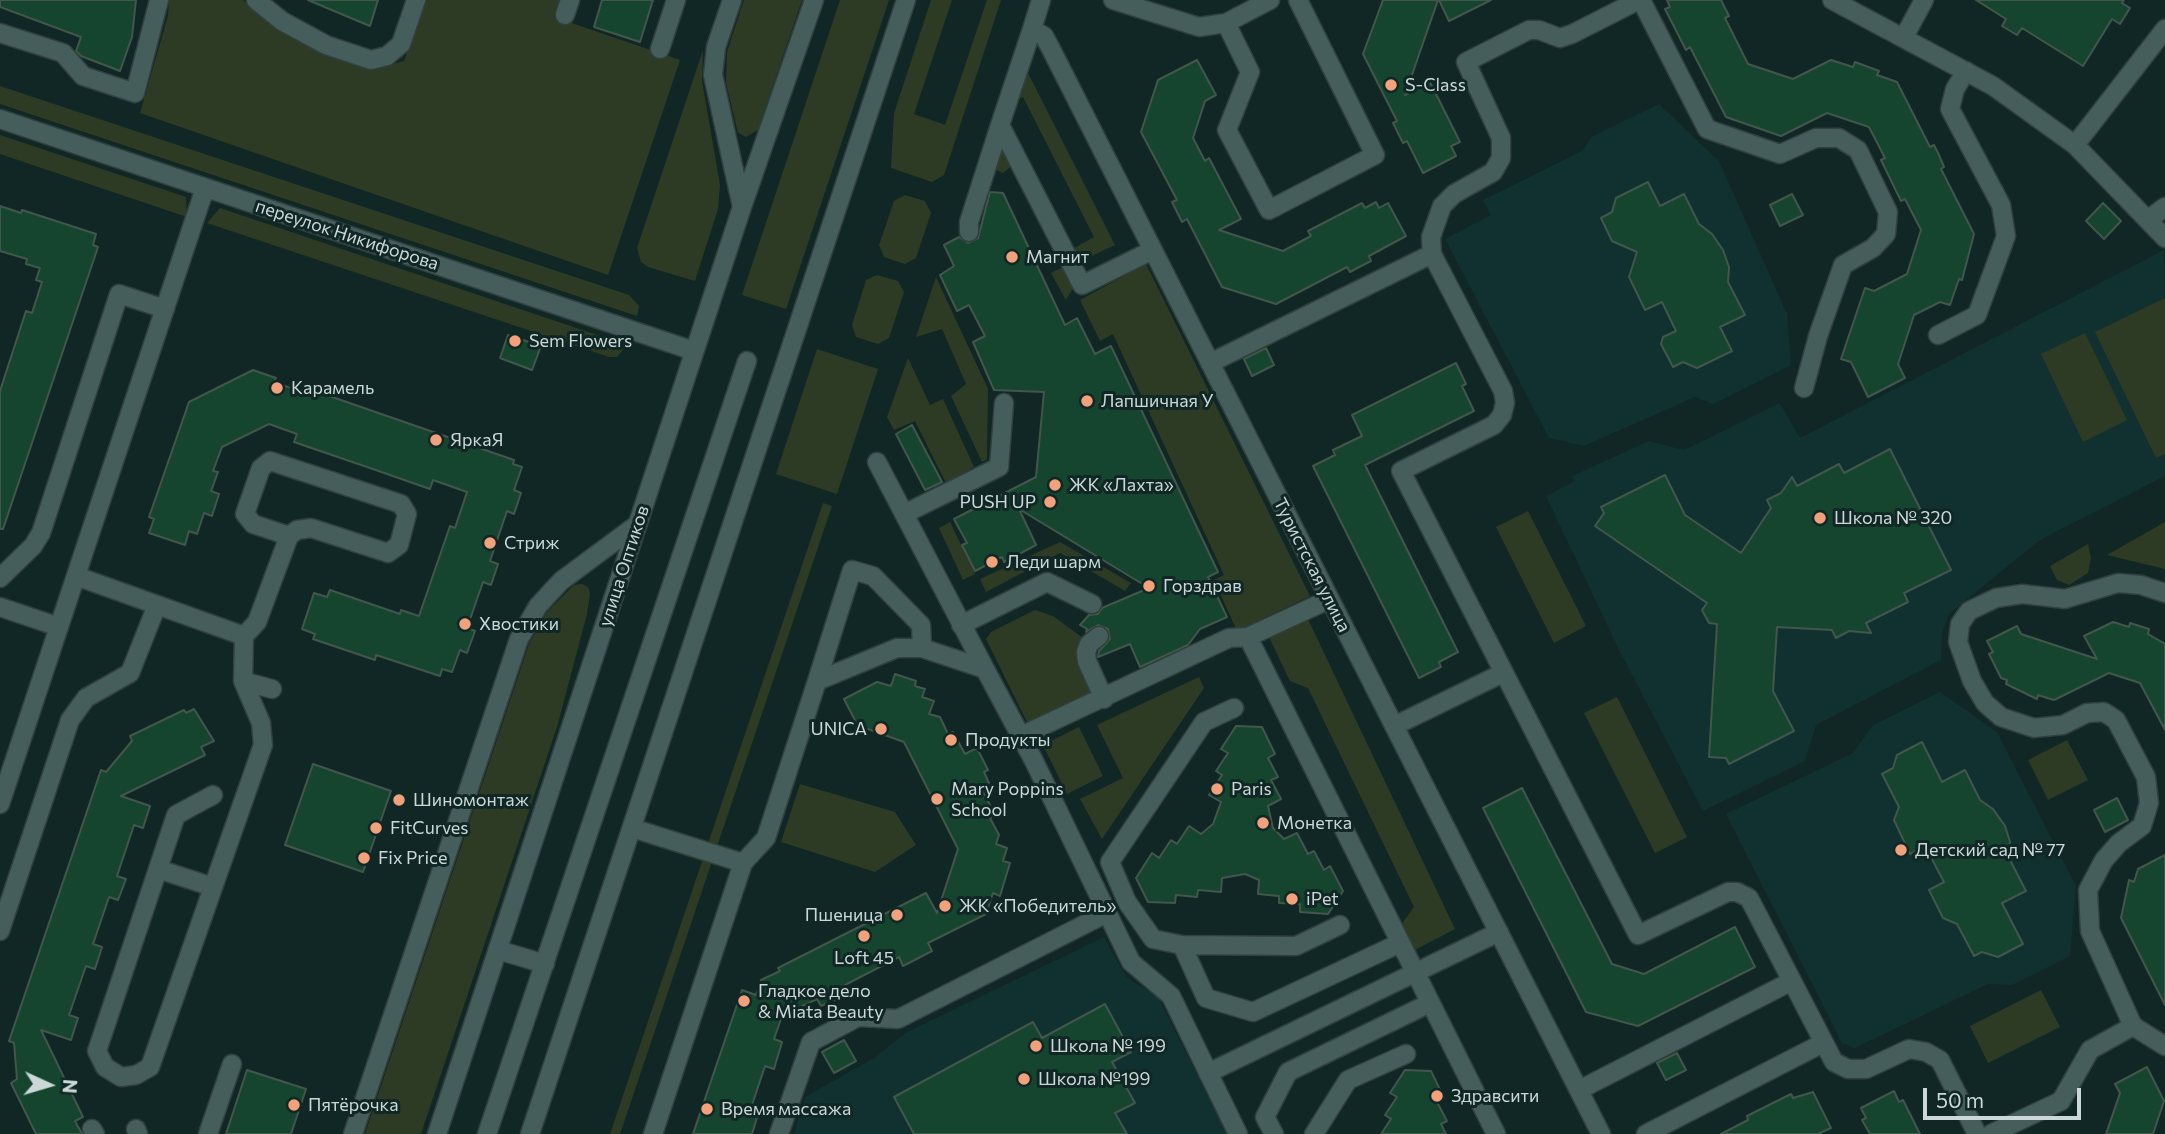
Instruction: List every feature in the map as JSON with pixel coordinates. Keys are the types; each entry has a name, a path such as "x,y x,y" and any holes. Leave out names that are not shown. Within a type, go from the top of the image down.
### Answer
{"street":[{"path":"0,33 63,53 83,76 135,93 159,0"},
{"path":"256,0 282,21 326,45 371,60 387,56 401,44 415,0"},
{"path":"660,48 676,0"},
{"path":"732,0 716,47 713,75 742,207"},
{"name":"улица Оптиков","path":"437,1134 694,351 814,0"},
{"path":"530,1134 906,0"},
{"path":"969,232 968,222 1041,0"},
{"path":"1113,0 1147,5 1199,27 1226,23 1270,0"},
{"path":"1226,23 1250,72 1227,130 1269,210 1375,155 1298,0"},
{"path":"1804,388 1843,265 1873,248 1886,234 1888,212 1858,150 1839,138 1816,138 1780,153 1707,129 1640,0 1572,34 1560,38 1539,30 1529,30 1466,62 1501,138 1501,158 1493,172 1454,194 1442,206 1431,237 1432,254 1503,391 1505,403 1502,415 1494,425 1401,471 1638,934 1728,892 1737,892 1749,898 1834,1062 1848,1069 1866,1069 1909,1049 1926,1052 1940,1060 1977,1134"},
{"path":"1832,0 1993,86 2075,145 2165,238"},
{"path":"1904,37 1924,0"},
{"name":"Туристская улица","path":"1032,29 1044,36 1051,49 1601,1134"},
{"path":"2075,145 2165,29"},
{"path":"1938,335 1977,314 2006,236 2001,205 1950,109 1955,89 1966,71"},
{"name":"переулок Никифорова","path":"0,119 694,351"},
{"path":"1000,125 1082,285 1153,250"},
{"path":"0,804 205,188"},
{"path":"2149,219 2165,207"},
{"path":"1210,363 1432,254"},
{"path":"0,578 33,546 41,533 119,294 165,309"},
{"path":"487,1134 747,361"},
{"path":"904,514 999,467 1004,402"},
{"path":"213,795 176,815 97,1051 105,1067 121,1077 136,1075 149,1066 263,745 261,723 243,681 244,636 257,622 289,536 305,527 388,553 399,545 407,514 401,504 270,461 261,468 245,514 253,524 289,536"},
{"path":"877,462 1021,736 1105,914 1131,962 1171,996 1238,1134"},
{"path":"353,1134 519,639 538,606 561,581 638,523"},
{"path":"653,1134 743,863 766,838 852,570 873,576 920,625 922,648"},
{"path":"76,576 244,636"},
{"path":"961,625 1047,582 1092,604"},
{"path":"2165,593 2141,584 2118,583 2064,599 2022,594 1996,598 1969,611 1960,624 1958,642 1972,681 1985,704 2001,717 2034,729 2063,725 2087,713 2104,712 2116,720 2146,776 2149,803 2142,826 2119,843 2104,860 2088,890 2090,931 2133,1026 2165,1046"},
{"path":"1021,736 1229,638 1248,637 1330,599"},
{"path":"0,931 71,720 86,698 130,673 157,605"},
{"path":"0,607 59,627"},
{"path":"1099,636 1089,644 1086,652 1104,699"},
{"path":"1248,637 1496,1134"},
{"path":"817,681 897,648 922,648 985,669"},
{"path":"1394,726 1503,673"},
{"path":"243,681 272,689"},
{"path":"1234,708 1204,722 1111,862 1127,902 1153,939 1182,945 1296,946 1340,925"},
{"path":"632,828 743,863"},
{"path":"158,869 213,887"},
{"path":"779,1134 811,1042 859,1017 898,1019 1105,914"},
{"path":"1208,1073 1499,932"},
{"path":"1182,945 1206,998 1253,1012 1401,943"},
{"path":"498,950 545,964"},
{"path":"1579,1090 1792,981"},
{"path":"1273,1134 1265,1117 1288,1072 1430,1003"},
{"path":"1991,1134 2061,1101 2090,1050 2133,1026"},
{"path":"1646,1134 1824,1044"},
{"path":"1314,1134 1348,1080 1406,1054"},
{"path":"208,1134 232,1064"}],"shaded area":[{"path":"1659,104 1719,161 1787,314 1791,365 1713,404 1695,397 1584,446 1549,438 1445,239 1491,215 1483,200 1582,151 1591,137"},
{"name":"Школа № 320","path":"2164,250 2165,476 2040,540 1949,614 1942,633 1941,660 1816,725 1805,761 1703,811 1618,648 1546,496 1575,481 1572,476 1649,441 1684,450 1780,403 1800,438"},
{"name":"Детский сад № 77","path":"1940,692 1997,732 2076,886 2070,956 2012,985 1988,984 1855,1048 1842,1043 1726,814 1853,753 1873,725"},
{"name":"Школа № 199","path":"1104,937 1126,977 1158,997 1227,1134 794,1134 805,1097 874,1058 905,1033"}],"green space":[{"path":"169,0 243,0 278,29 324,53 375,69 404,61 425,0 559,0 554,17 680,60 608,275 140,113 168,16"},
{"path":"744,0 802,0 758,130 746,137 738,133 726,83 727,52"},
{"path":"840,0 889,0 786,309 742,295"},
{"path":"931,0 952,0 914,114 945,125 987,0 1001,0 944,175 932,182 891,168 894,113"},
{"path":"703,50 702,81 720,185 718,209 695,281 648,267 641,262 637,248"},
{"path":"1024,65 1115,245 1077,263 1071,250 1094,237 1023,97 1010,103"},
{"path":"0,86 629,295 639,306 637,316 0,104"},
{"path":"0,135 186,197 187,217 0,154"},
{"path":"1001,138 1014,164 1003,173 991,167"},
{"path":"905,195 925,201 931,213 916,258 905,264 884,257 879,245 894,201"},
{"path":"220,208 627,345 617,357 609,357 207,223"},
{"path":"1146,264 1310,596 1237,631 1214,580 1224,575 1113,334 1100,341 1080,300"},
{"path":"1067,265 1076,283 1066,300 1051,273"},
{"path":"877,275 898,281 904,292 889,338 878,344 856,337 852,325 866,280"},
{"path":"936,277 988,389 987,459 982,462 951,396 966,384 942,329 916,337"},
{"path":"2165,298 2165,454 2156,458 2095,332"},
{"path":"2085,333 2127,420 2083,442 2041,354"},
{"path":"817,349 878,369 837,494 776,474"},
{"path":"908,358 930,405 943,399 974,467 946,483 915,421 894,430 887,417"},
{"path":"823,503 832,506 620,1134 610,1134"},
{"path":"1528,511 1586,626 1554,643 1496,527"},
{"path":"950,522 975,574 963,580 939,528"},
{"path":"2165,522 2165,569 2107,555"},
{"path":"1060,542 1131,583 1125,591 1060,553 986,592 980,579"},
{"path":"2088,544 2091,558 2088,573 2069,585 2057,580 2050,566"},
{"path":"582,584 588,587 590,594 587,614 557,727 421,1134 365,1134 529,644 547,612 574,585"},
{"path":"1035,610 1053,616 1083,638 1079,644 1078,659 1093,696 1029,726 986,639 991,632"},
{"path":"1307,617 1455,929 1411,952 1398,929 1414,907 1308,688 1290,681 1268,635"},
{"path":"1199,677 1204,688 1102,839 1080,799 1123,778 1097,725"},
{"path":"1617,697 1687,837 1655,853 1584,713"},
{"path":"1079,727 1103,776 1067,794 1043,745"},
{"path":"2067,740 2088,780 2048,800 2028,760"},
{"path":"800,784 895,812 916,845 875,872 781,842"},
{"path":"2041,990 2060,1027 1988,1063 1970,1026"}],"building":[{"path":"0,0 136,0 132,37 120,71 81,56 76,51 81,37 0,7"},
{"path":"308,0 378,0 370,26"},
{"path":"602,0 653,0 640,42 594,27"},
{"path":"1383,0 1438,0 1405,95 1430,82 1460,142 1451,146 1456,156 1423,173 1407,141 1403,143 1393,123 1397,121 1363,54"},
{"path":"1439,0 1491,0 1449,21"},
{"path":"1667,0 1721,0 1729,16 1725,18 1748,64 1793,79 1831,60 1853,67 1855,62 1879,71 1877,75 1897,82 1930,147 1934,145 1944,167 1941,169 1974,234 1962,280 1959,279 1950,305 1940,302 1914,315 1898,364 1905,378 1868,397 1851,362 1841,359 1865,288 1874,291 1907,274 1921,230 1905,199 1901,201 1881,160 1885,158 1869,127 1827,113 1781,136 1726,117 1690,47 1686,50 1665,9 1670,7"},
{"path":"1976,0 2124,0 2122,3 2130,8 2120,24 2112,19 2083,66 2022,28 2017,35 2002,26 2006,19"},
{"path":"1197,60 1216,95 1205,101 1193,138 1205,161 1209,158 1241,219 1219,230 1283,251 1311,236 1308,231 1362,203 1365,208 1376,202 1379,208 1388,203 1406,236 1369,256 1371,261 1350,272 1347,267 1276,304 1222,287 1187,219 1182,222 1172,202 1177,200 1141,132 1158,80"},
{"path":"1648,182 1660,206 1684,194 1699,224 1712,234 1723,250 1729,267 1728,282 1745,315 1720,327 1732,351 1697,368 1683,362 1673,367 1661,344 1663,337 1676,331 1662,302 1645,310 1629,277 1637,252 1612,241 1601,218 1612,212 1616,198"},
{"path":"990,192 1003,193 1065,325 1077,318 1095,354 1111,346 1218,572 1208,577 1227,617 1200,629 1188,645 1140,667 1130,644 1098,657 1099,651 1110,639 1108,629 1098,625 1086,632 1087,629 1080,625 1089,615 1098,614 1102,608 1149,588 1019,509 1036,545 1004,562 1002,557 975,571 962,545 967,543 954,519 1036,477 1044,392 994,390 973,342 985,336 969,305 957,311 940,275 954,266 944,245 959,237 968,243 978,238"},
{"path":"1792,194 1803,215 1780,226 1770,205"},
{"path":"2103,203 2121,221 2104,239 2086,221"},
{"path":"0,206 21,213 22,210 96,234 93,245 98,247 3,529 0,529 0,391 26,311 32,313 42,282 36,280 40,268 26,264 27,259 0,251"},
{"path":"508,335 541,346 532,370 500,358"},
{"path":"1266,348 1274,365 1252,376 1244,359"},
{"path":"1456,363 1466,384 1462,386 1474,411 1365,465 1458,652 1439,662 1441,667 1419,678 1313,466 1335,455 1333,450 1362,436 1352,415"},
{"path":"253,370 276,378 274,382 310,395 312,390 514,460 513,464 522,467 514,490 521,493 514,514 507,511 490,561 498,564 491,585 483,582 467,628 475,631 467,653 460,650 452,672 442,669 440,676 376,655 375,660 313,639 315,634 302,629 314,593 327,597 330,590 400,614 401,610 419,616 450,526 455,528 467,492 433,480 430,489 294,442 297,434 269,424 222,447 213,471 218,472 211,491 219,494 212,516 204,513 197,534 189,531 185,545 149,533 154,519 149,517 189,402"},
{"path":"912,425 942,482 925,490 896,434"},
{"path":"1890,449 1951,570 1904,593 1908,602 1866,623 1871,633 1849,631 1836,638 1832,630 1777,627 1773,691 1794,731 1729,764 1726,758 1709,757 1717,624 1709,623 1702,610 1707,603 1595,526 1604,513 1601,507 1665,475 1685,515 1741,553 1771,508 1767,500 1781,493 1792,477 1797,486 1839,464 1844,473"},
{"path":"2113,622 2129,627 2130,623 2149,629 2148,634 2165,644 2165,730 2140,683 2109,673 2054,700 2038,695 2037,699 2006,684 2007,680 2001,678 1989,654 1993,652 1987,641 2017,626 2021,634 2097,659 2084,636"},
{"name":"ЖК «Победитель»","path":"895,674 916,681 915,686 925,689 922,697 934,701 929,714 940,717 948,734 953,732 965,754 977,748 988,770 984,772 989,783 981,787 995,815 990,818 999,835 996,844 1007,848 1003,861 1010,863 1000,896 993,893 986,914 928,943 932,951 903,966 899,957 845,985 849,993 821,1006 817,999 782,1016 774,1039 782,1042 774,1069 765,1066 752,1105 760,1108 752,1134 693,1134 742,990 756,995 761,980 780,971 778,968 926,893 937,913 958,849 904,742 868,729 861,732 844,699 877,682 891,686"},
{"path":"194,709 214,741 201,747 205,755 121,796 150,806 143,828 134,825 117,876 126,879 118,900 109,897 93,944 102,947 95,969 86,966 69,1015 78,1018 71,1040 41,1030 83,1117 75,1121 82,1134 36,1134 11,1083 17,1079 14,1043 9,1041 101,770 106,772 132,741 130,736 184,710 186,713"},
{"path":"1236,726 1262,727 1275,754 1268,758 1278,777 1271,780 1281,799 1268,806 1273,828 1284,839 1297,833 1308,854 1314,851 1324,870 1330,866 1343,891 1328,914 1300,912 1300,904 1279,903 1279,896 1258,894 1259,880 1245,874 1222,878 1221,892 1198,890 1197,897 1176,895 1175,903 1148,902 1136,878 1152,853 1159,858 1171,840 1177,844 1189,826 1201,834 1213,824 1221,802 1209,795 1222,775 1216,771 1228,753 1221,749"},
{"path":"1922,742 1942,782 1965,770 1980,800 1993,809 2005,826 2010,842 2009,858 2026,891 2002,903 2023,944 1998,957 1982,952 1974,956 1957,924 1943,918 1929,890 1944,882 1925,846 1910,854 1894,820 1899,807 1882,774 1893,768 1897,755"},
{"path":"313,764 391,791 363,872 285,845"},
{"path":"1522,788 1612,964 1644,974 1735,927 1755,967 1638,1026 1586,1012 1483,808"},
{"path":"2117,798 2128,820 2105,832 2094,810"},
{"path":"2165,855 2165,1005 2121,918 2129,880 2134,882 2138,869"},
{"name":"Школа №199","path":"1105,1004 1131,1052 1112,1062 1135,1103 1115,1113 1127,1134 914,1134 894,1097 1033,1022 1042,1038"},
{"path":"844,1040 856,1061 834,1073 822,1052"},
{"path":"1677,1053 1686,1070 1666,1080 1657,1063"},
{"path":"2147,1067 2164,1101 2153,1134 2106,1134 2120,1093 2115,1084"},
{"path":"247,1070 306,1089 291,1134 226,1134"},
{"path":"1405,1070 1431,1071 1444,1098 1437,1102 1447,1121 1441,1124 1446,1134 1381,1134 1391,1119 1385,1115 1397,1097 1390,1093"},
{"path":"1894,1091 1899,1102 1903,1100 1920,1134 1870,1134 1862,1120 1866,1118 1861,1108"},
{"path":"1813,1092 1831,1128 1818,1134 1721,1134 1748,1120 1747,1116 1791,1094 1793,1098"}],"place":[{"name":"S-Class","path":"1391,85"},
{"name":"Магнит","path":"1012,257"},
{"name":"Sem Flowers","path":"515,341"},
{"name":"Карамель","path":"277,388"},
{"name":"Лапшичная У","path":"1087,401"},
{"name":"ЯркаЯ","path":"436,440"},
{"name":"ЖК «Лахта»","path":"1055,485"},
{"name":"PUSH UP","path":"1050,502"},
{"name":"Школа № 320","path":"1820,518"},
{"name":"Стриж","path":"490,543"},
{"name":"Леди шарм","path":"992,562"},
{"name":"Горздрав","path":"1149,586"},
{"name":"Хвостики","path":"465,624"},
{"name":"UNICA","path":"881,729"},
{"name":"Продукты","path":"951,740"},
{"name":"Paris","path":"1217,789"},
{"name":"Mary Poppins School","path":"937,799"},
{"name":"Шиномонтаж","path":"399,800"},
{"name":"Монетка","path":"1263,823"},
{"name":"FitCurves","path":"376,828"},
{"name":"Детский сад № 77","path":"1901,850"},
{"name":"Fix Price","path":"364,858"},
{"name":"iРet","path":"1292,899"},
{"name":"ЖК «Победитель»","path":"945,906"},
{"name":"Пшеница","path":"897,915"},
{"name":"Loft 45","path":"864,936"},
{"name":"Гладкое дело & Miata Beauty","path":"744,1001"},
{"name":"Школа № 199","path":"1036,1046"},
{"name":"Школа №199","path":"1024,1079"},
{"name":"Здравсити","path":"1437,1096"},
{"name":"Пятёрочка","path":"294,1105"},
{"name":"Время массажа","path":"707,1109"}]}
